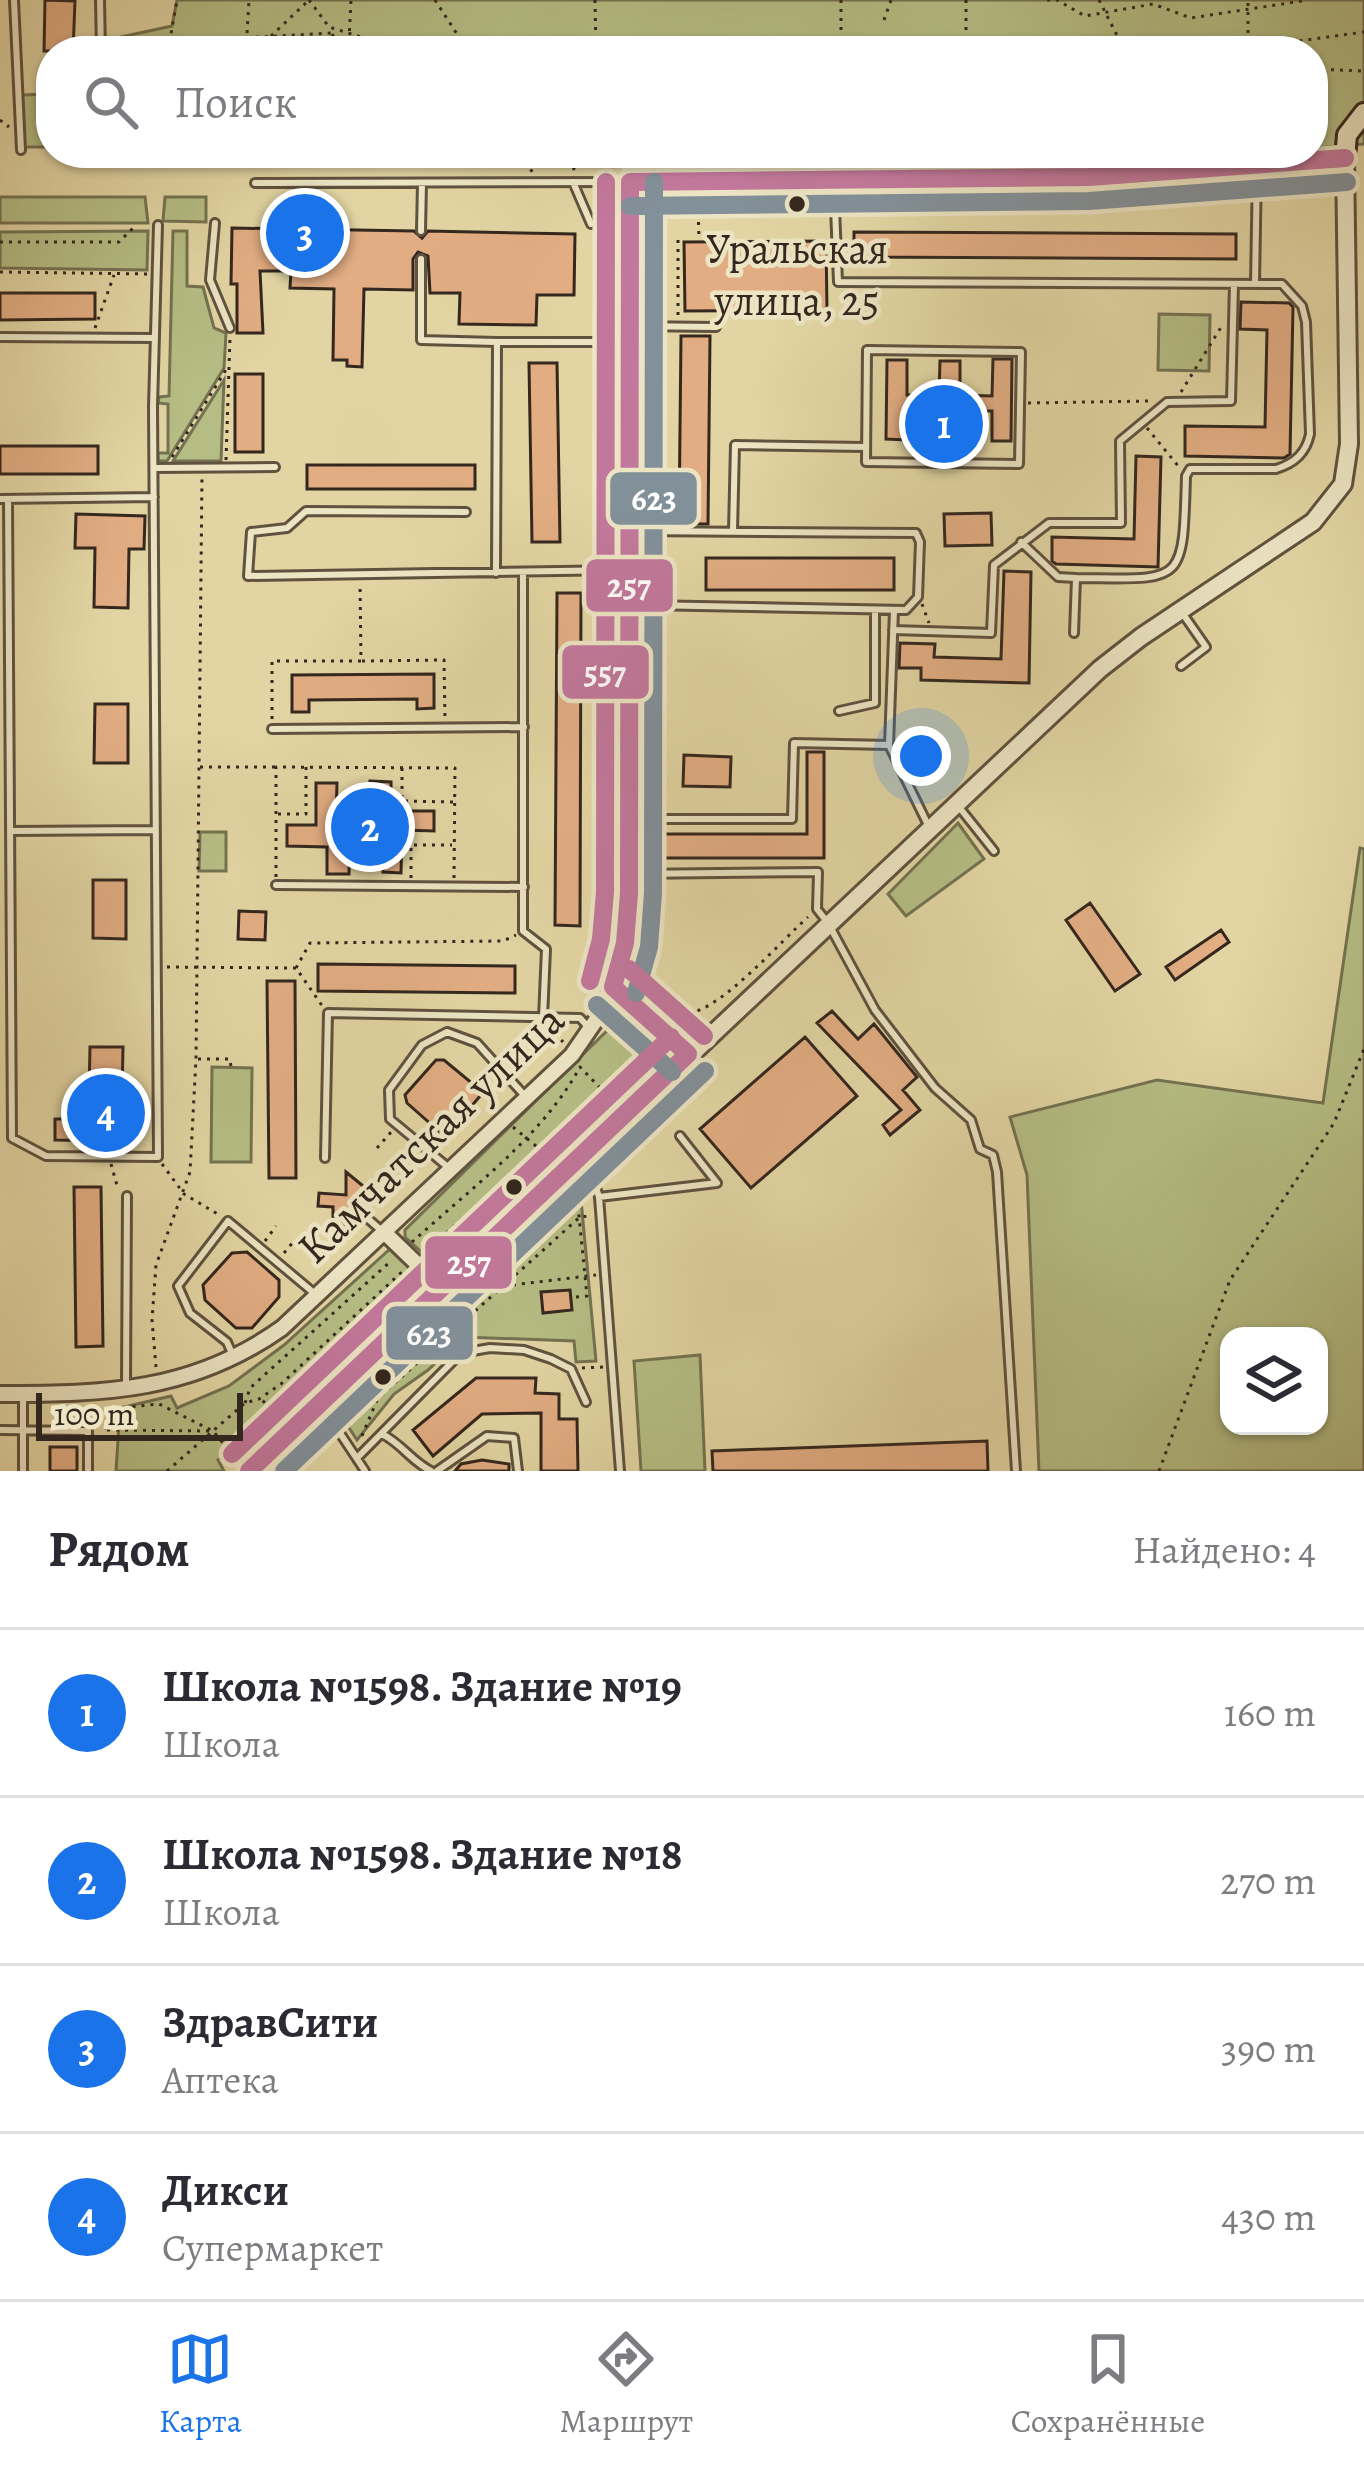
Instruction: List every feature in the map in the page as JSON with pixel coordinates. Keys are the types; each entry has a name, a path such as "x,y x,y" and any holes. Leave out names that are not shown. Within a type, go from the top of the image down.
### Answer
{"main road":[{"path":"1328,159 1345,158 1347,135 1364,113"},
{"path":"630,182 1089,177 1215,168"}],"street":[{"path":"249,1471 688,1054 822,916 930,828 1100,669 1313,522 1343,484 1357,441 1345,158"},
{"name":"Камчатская улица","path":"0,1394 126,1391 183,1377 234,1357 282,1328 572,1055 613,987 625,943 629,874 630,182"},
{"path":"613,987 688,1054"},
{"path":"385,1233 441,1287"}],"lane":[{"path":"14,0 21,150"},
{"path":"100,0 101,36"},
{"path":"1255,284 1257,168"},
{"path":"834,179 838,282 1282,284 1302,305 1307,447 1276,469 1190,469 1179,562 1163,575 1058,577 1022,542"},
{"path":"573,182 591,224"},
{"path":"254,183 630,182"},
{"path":"421,231 422,183"},
{"path":"215,223 210,280 230,328"},
{"path":"0,1138 12,1138 46,1156 158,1157 154,338 158,225"},
{"path":"421,259 421,340 497,342 716,327"},
{"path":"893,630 991,633 994,565 1049,523 1121,523 1120,441 1171,402 1231,401 1234,284"},
{"path":"0,337 154,338"},
{"path":"496,573 497,342"},
{"path":"867,350 1021,352 1019,464 866,462 866,448 867,350"},
{"path":"733,532 735,445 866,448"},
{"path":"154,468 275,467"},
{"path":"12,1138 4,499 154,497"},
{"path":"466,512 306,512 287,528 250,532 248,576 629,570"},
{"path":"629,531 916,533 920,542 919,597 906,610 646,605"},
{"path":"524,573 523,931 546,949 543,1018"},
{"path":"1074,633 1076,578"},
{"path":"839,711 875,703 875,610"},
{"path":"894,610 889,745 930,828"},
{"path":"1181,611 1206,647 1181,665"},
{"path":"272,729 524,727"},
{"path":"629,819 792,819 794,743 889,745"},
{"path":"956,803 994,851"},
{"path":"10,831 155,830"},
{"path":"629,874 818,872 822,916 875,1010 935,1088 970,1120 980,1149 993,1155 1016,1471"},
{"path":"276,886 524,887"},
{"path":"326,1158 328,1012 580,1018 590,1030"},
{"path":"452,1170 390,1119 389,1090 422,1045 447,1032 477,1043 528,1099"},
{"path":"599,1197 718,1183 680,1136"},
{"path":"578,1160 591,1172 599,1197 620,1471"},
{"path":"126,1391 127,1196"},
{"path":"359,1211 385,1233"},
{"path":"234,1357 226,1342 190,1313 178,1286 228,1221 316,1295"},
{"path":"357,1458 461,1353 490,1348 524,1350 571,1369 586,1402"},
{"path":"23,1394 23,1471"},
{"path":"320,1403 365,1471"},
{"path":"0,1430 88,1430 88,1471"},
{"path":"382,1434 398,1442 413,1463 434,1471 487,1436 514,1438 518,1471"}],"path":[{"path":"170,36 177,0"},
{"path":"246,36 249,0"},
{"path":"271,36 309,0 332,34 291,36"},
{"path":"349,36 352,0"},
{"path":"435,0 458,36"},
{"path":"595,0 596,36"},
{"path":"841,0 841,36"},
{"path":"884,20 891,0"},
{"path":"966,0 966,36"},
{"path":"1047,0 1057,0 1085,16 1153,4 1191,18 1309,0"},
{"path":"1099,0 1117,36"},
{"path":"1248,0 1248,36"},
{"path":"328,27 345,36"},
{"path":"1328,38 1364,32"},
{"path":"1328,70 1364,71"},
{"path":"529,168 531,172"},
{"path":"552,168 552,172"},
{"path":"574,168 589,171"},
{"path":"698,204 699,240"},
{"path":"608,205 609,224"},
{"path":"0,242 119,242 135,226"},
{"path":"678,240 678,326"},
{"path":"0,272 156,274"},
{"path":"93,338 115,273"},
{"path":"1020,403 1171,402 1234,307"},
{"path":"226,468 230,328"},
{"path":"165,468 228,367"},
{"path":"1142,422 1186,476"},
{"path":"156,1367 152,1320 156,1265 190,1172 196,1059 202,468"},
{"path":"360,592 361,661"},
{"path":"925,610 929,623"},
{"path":"272,729 272,661 444,660 445,728"},
{"path":"198,767 455,768 454,886"},
{"path":"276,886 277,767"},
{"path":"276,814 306,814 306,767"},
{"path":"402,768 402,802 454,802"},
{"path":"649,819 647,925 640,973 645,987 674,1011 686,1014 702,1009 822,916"},
{"path":"411,886 412,845 454,845"},
{"path":"296,968 310,943 503,941 523,931"},
{"path":"156,967 296,968"},
{"path":"296,968 328,1012"},
{"path":"543,1018 564,1043"},
{"path":"1159,1471 1230,1280 1334,1123 1364,1049"},
{"path":"196,1059 230,1059 231,1067"},
{"path":"167,1471 245,1402 281,1384 525,1138 580,1067 609,1096"},
{"path":"506,1120 548,1156"},
{"path":"377,1148 398,1126"},
{"path":"110,1156 115,1186 127,1196"},
{"path":"158,1157 184,1194 228,1221"},
{"path":"576,1186 587,1296 576,1297"},
{"path":"245,1402 250,1388 492,1193"},
{"path":"341,1419 377,1399 580,1217 600,1214"},
{"path":"260,1247 276,1226"},
{"path":"278,1262 294,1240"},
{"path":"502,1286 604,1274"},
{"path":"571,1369 610,1366"},
{"path":"213,1431 105,1430 110,1409 159,1404 213,1431 233,1455 279,1417 261,1398"},
{"path":"359,1443 377,1399"}],"green space":[{"path":"177,0 1364,0 1364,144 1328,147 1328,36 126,36 172,26"},
{"path":"22,95 36,95 36,147 23,147"},
{"path":"0,197 145,197 148,223 0,223"},
{"path":"165,197 206,197 206,222 163,221"},
{"path":"148,231 147,270 0,268 0,232"},
{"path":"173,231 187,231 187,286 203,287 214,328 226,333 224,368 167,461 158,461 158,453 168,453 168,404 158,403 159,397 169,396"},
{"path":"1159,314 1210,315 1209,371 1158,370"},
{"path":"224,380 221,461 173,461"},
{"path":"958,823 984,859 906,916 888,894"},
{"path":"200,832 226,832 226,871 199,871"},
{"path":"1360,848 1364,849 1364,1471 1039,1471 1027,1175 1010,1117 1157,1080 1323,1103"},
{"path":"630,1018 647,1031 653,1054 620,1092 612,1089 507,1189 506,1204 436,1265 405,1237 405,1230 618,1020"},
{"path":"212,1067 252,1068 251,1162 211,1162"},
{"path":"580,1189 596,1361 576,1362 574,1341 463,1337 394,1394 357,1440 338,1411 349,1401 362,1403 404,1364 404,1352"},
{"path":"391,1248 422,1277 423,1286 273,1423 265,1420 218,1460 224,1471 116,1471 120,1408 171,1396 177,1408 229,1386 284,1345"},
{"path":"700,1355 705,1471 641,1471 634,1361"}],"building":[{"path":"45,0 75,1 74,36 44,36"},
{"path":"232,228 414,231 422,238 428,231 575,234 574,295 537,295 536,325 459,324 460,293 430,293 428,256 418,252 413,259 413,290 364,289 362,367 347,366 347,360 333,360 334,289 290,288 291,271 260,271 263,333 237,333 237,284 231,284"},
{"path":"854,232 1236,234 1236,259 854,257"},
{"path":"826,241 827,310 685,311 684,242"},
{"path":"0,293 95,293 95,319 0,320"},
{"path":"1241,302 1293,307 1290,454 1284,458 1185,456 1185,426 1265,427 1267,330 1240,329"},
{"path":"681,336 710,336 708,524 679,524"},
{"path":"993,359 1012,359 1011,441 992,441 992,411 957,411 956,454 939,454 940,412 907,411 907,440 886,439 887,360 907,360 907,395 939,395 940,361 960,361 960,395 992,396"},
{"path":"529,363 557,363 560,542 532,542"},
{"path":"235,374 263,374 263,452 235,452"},
{"path":"0,446 98,446 98,474 0,474"},
{"path":"1136,456 1161,457 1158,567 1052,561 1052,537 1134,539"},
{"path":"307,465 475,465 475,489 307,489"},
{"path":"991,513 992,545 945,546 944,514"},
{"path":"76,514 145,516 144,549 129,549 128,608 94,607 95,548 75,548"},
{"path":"706,558 894,558 894,590 706,590"},
{"path":"1004,571 1031,572 1029,683 921,680 921,668 899,668 900,643 935,644 934,657 1001,659"},
{"path":"557,593 581,593 580,926 555,925"},
{"path":"434,674 434,708 417,709 417,699 309,700 309,712 292,712 292,675"},
{"path":"95,704 128,704 128,763 94,763"},
{"path":"807,752 824,752 824,858 660,858 660,834 807,834"},
{"path":"684,755 731,757 730,787 683,786"},
{"path":"370,781 391,782 391,811 434,811 434,831 402,830 401,873 383,872 383,839 350,838 349,874 327,874 327,847 287,846 287,825 316,825 316,783 337,783 336,817 369,817"},
{"path":"93,880 126,880 126,939 93,938"},
{"path":"1090,903 1140,974 1115,991 1066,920"},
{"path":"239,911 266,912 265,940 238,939"},
{"path":"1221,930 1229,942 1175,980 1166,967"},
{"path":"318,964 515,966 515,993 318,991"},
{"path":"267,981 295,981 296,1178 269,1178"},
{"path":"832,1011 858,1039 874,1024 917,1077 903,1090 920,1110 890,1135 883,1125 901,1110 817,1023"},
{"path":"805,1037 857,1096 751,1188 700,1129"},
{"path":"90,1047 123,1047 122,1095 135,1095 134,1141 55,1140 55,1119 77,1119 77,1094 89,1094"},
{"path":"436,1060 444,1060 479,1089 480,1096 450,1132 441,1133 407,1103 405,1095"},
{"path":"346,1172 374,1195 364,1206 354,1205 354,1217 344,1227 333,1217 333,1207 318,1206 319,1193 346,1195"},
{"path":"74,1187 101,1187 103,1346 76,1347"},
{"path":"247,1252 279,1280 279,1297 252,1328 236,1328 205,1300 203,1285 232,1253"},
{"path":"570,1290 572,1310 543,1313 541,1292"},
{"path":"476,1378 536,1378 535,1393 559,1394 559,1419 577,1419 578,1471 541,1471 541,1413 482,1414 433,1456 413,1430"},
{"path":"987,1441 988,1471 713,1471 712,1451"},
{"path":"50,1447 77,1447 77,1471 50,1471"},
{"path":"482,1460 509,1464 509,1471 455,1471 461,1464"}],"transit line":[{"name":"257","path":"1328,159 1345,158"},
{"name":"257","path":"630,182 1089,177 1210,168"},
{"name":"557","path":"590,981 601,939 605,892 606,182"},
{"name":"257","path":"613,987 625,943 629,893 630,182"},
{"name":"623","path":"636,993 649,947 653,893 654,182"},
{"name":"623","path":"630,206 1089,201 1347,182"},
{"name":"557","path":"629,969 704,1036"},
{"name":"257","path":"613,987 688,1054"},
{"name":"623","path":"597,1005 672,1072"},
{"name":"557","path":"232,1454 671,1037"},
{"name":"257","path":"249,1471 688,1054"},
{"name":"623","path":"284,1471 705,1071"}],"place":[{"name":"Уральская улица, 25","path":"797,204"},
{"name":"ЗдравСити","path":"305,233"},
{"name":"Школа №1598. Здание №19","path":"944,424"},
{"name":"Школа №1598. Здание №18","path":"370,827"},
{"name":"Дикси","path":"106,1113"}]}
